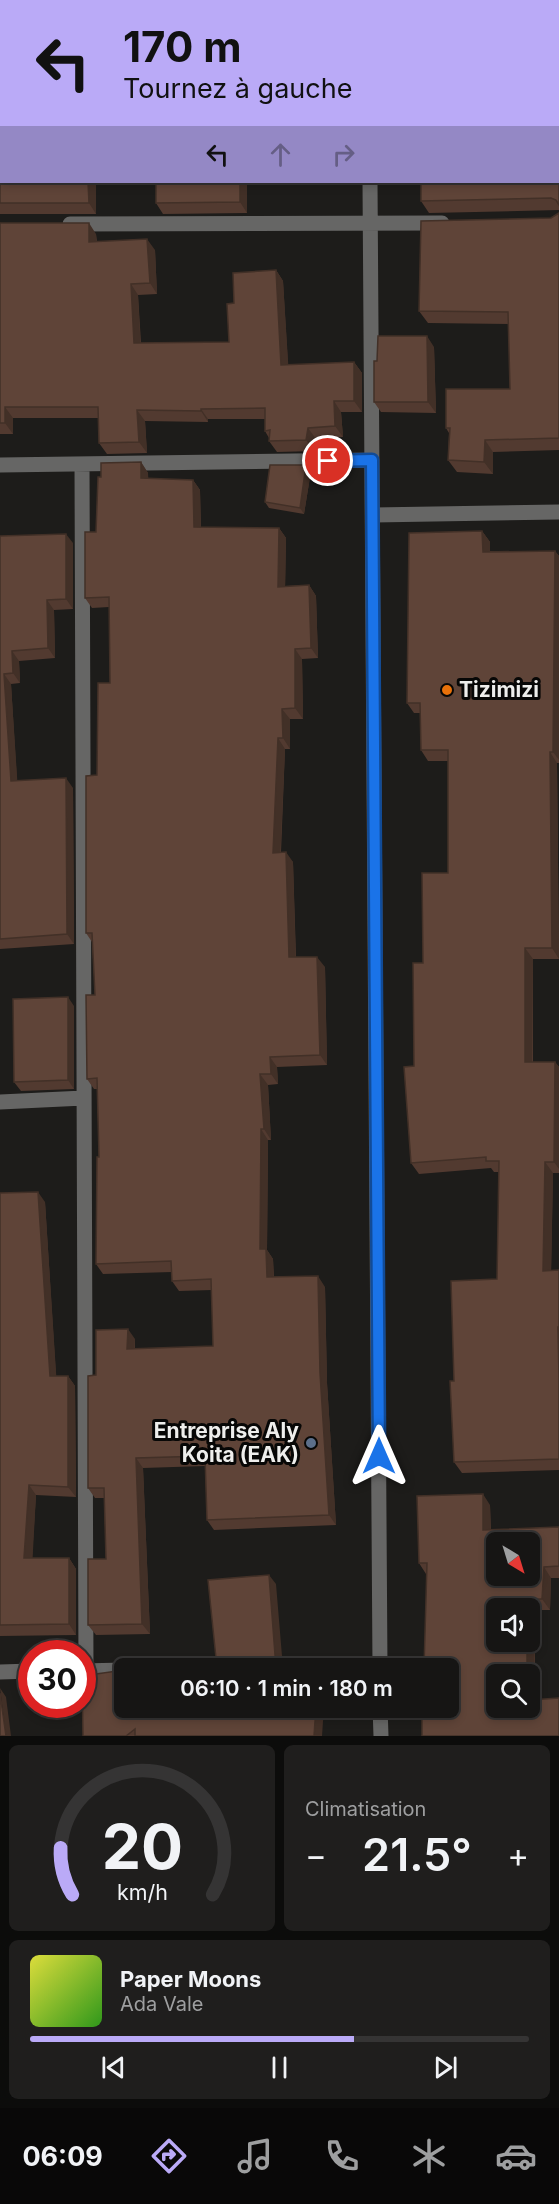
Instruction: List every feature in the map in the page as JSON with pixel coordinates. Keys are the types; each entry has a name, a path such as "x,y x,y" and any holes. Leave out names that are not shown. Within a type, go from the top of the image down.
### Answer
{"street":[{"path":"370,183 380,1658"},
{"path":"60,224 453,223"},
{"path":"0,465 372,460"},
{"path":"82,464 84,1640"},
{"path":"373,515 559,512"},
{"path":"0,1101 84,1098"},
{"path":"96,1671 114,1670"},
{"path":"0,1672 18,1671"},
{"path":"380,1718 381,1736"}],"building":[{"path":"0,183 88,183 89,203 0,203"},
{"path":"156,183 240,183 240,202 156,203"},
{"path":"421,183 559,183 559,205 551,198 421,201"},
{"path":"559,213 559,438 485,440 484,462 448,460 450,428 446,428 446,389 510,389 508,312 419,311 421,221 551,218"},
{"path":"0,223 89,223 89,242 147,239 150,283 131,284 134,343 229,342 227,304 234,303 233,273 276,270 281,365 354,362 354,401 334,401 335,426 308,428 306,440 269,441 270,430 265,431 265,408 201,409 201,411 137,410 139,442 99,443 98,407 5,407 5,423 0,423"},
{"path":"378,336 427,336 428,402 374,402 374,361 377,361"},
{"path":"141,462 141,478 193,480 194,527 279,528 278,587 309,585 311,648 295,649 295,708 282,709 283,738 278,738 273,853 286,852 289,957 317,957 320,1055 270,1057 271,1074 260,1074 264,1129 261,1129 260,1249 266,1249 267,1277 318,1276 320,1373 329,1515 207,1520 205,1456 136,1458 142,1624 88,1625 88,1559 106,1559 104,1488 88,1488 88,1376 96,1375 96,1330 128,1329 127,1349 213,1346 211,1279 172,1281 171,1261 96,1264 97,1157 99,1157 97,1078 87,1079 86,995 95,995 92,933 86,933 86,776 97,775 98,683 110,683 109,597 85,598 85,532 96,532 98,477 101,477 101,463"},
{"path":"270,465 306,465 300,508 265,502"},
{"path":"482,531 483,552 555,551 553,752 550,752 552,948 525,948 525,1062 555,1062 554,1162 545,1162 543,1271 559,1270 559,1459 454,1462 450,1381 454,1381 451,1281 497,1279 499,1161 486,1161 486,1157 411,1163 404,1067 414,1066 413,963 423,963 422,873 448,873 448,750 421,750 420,703 407,703 409,533"},
{"path":"66,534 66,599 47,600 48,648 12,651 13,673 4,674 11,781 66,778 67,934 0,939 0,536"},
{"path":"68,997 68,1080 14,1082 13,999"},
{"path":"38,1192 50,1376 68,1376 68,1487 29,1485 24,1558 69,1558 69,1624 0,1625 0,1193"},
{"path":"483,1494 483,1530 559,1527 559,1566 544,1567 542,1599 486,1598 486,1652 527,1652 527,1664 486,1664 486,1718 540,1718 540,1699 559,1698 559,1736 422,1736 422,1718 459,1718 459,1658 424,1658 427,1563 419,1563 417,1496"},
{"path":"269,1575 275,1658 216,1658 208,1580"},
{"path":"114,1671 114,1718 315,1718 314,1736 135,1736 135,1729 126,1736 83,1736 83,1718 96,1718 96,1674"},
{"path":"0,1693 6,1736 0,1736"}],"place":[{"name":"Tizimizi","path":"447,690"},
{"name":"Entreprise Aly Koita (EAK)","path":"311,1443"}],"route":[{"path":"328,461 372,460 379,1456"}]}
